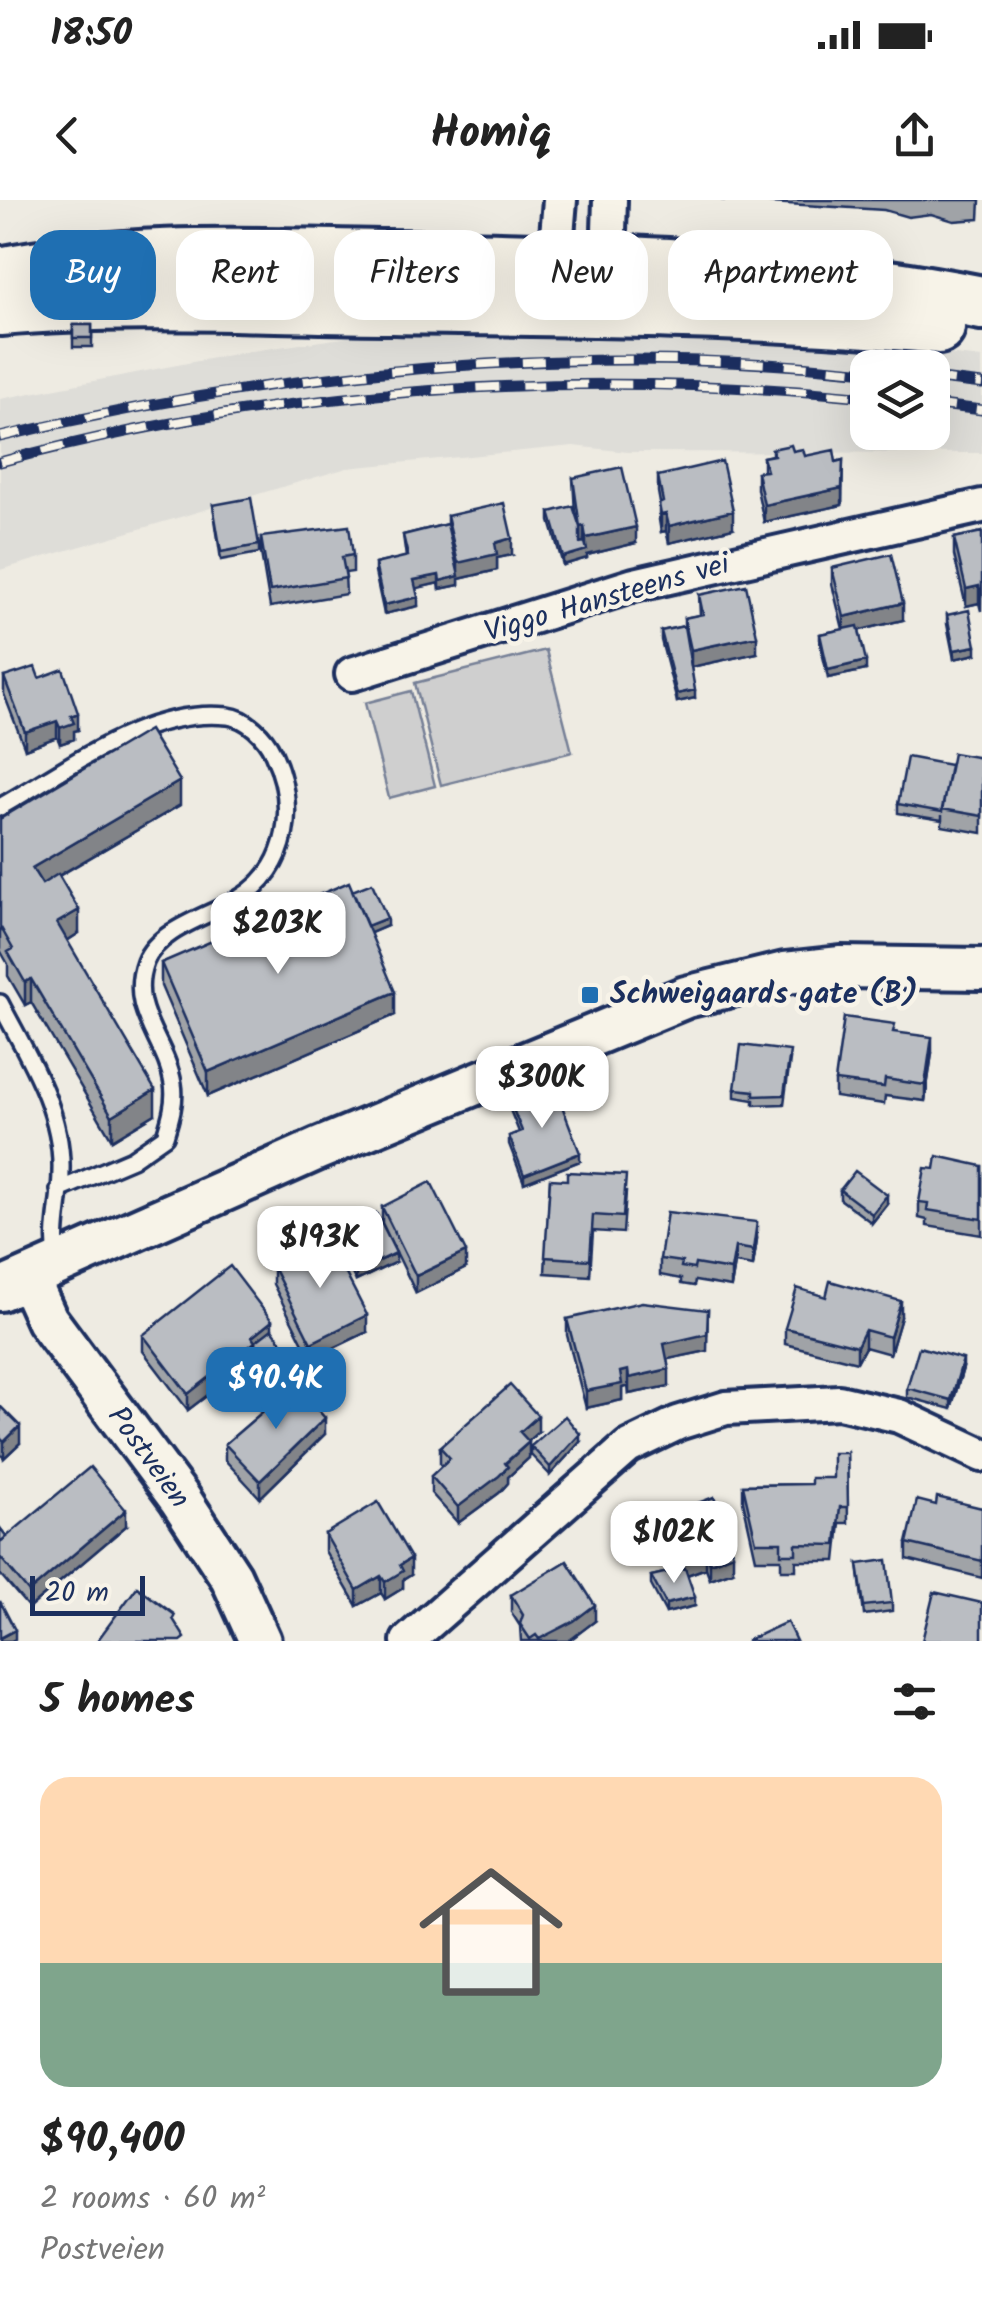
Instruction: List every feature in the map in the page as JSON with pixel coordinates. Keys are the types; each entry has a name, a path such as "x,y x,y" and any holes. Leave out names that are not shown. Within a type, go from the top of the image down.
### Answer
{"main road":[{"path":"0,274 152,254 515,259"},
{"path":"648,262 809,275 982,303"},
{"path":"0,309 111,303 515,309"},
{"path":"648,312 863,319 982,332"}],"street":[{"path":"558,230 560,200"},
{"path":"609,230 610,200"},
{"name":"Viggo Hansteens vei","path":"352,674 634,585 982,506"},
{"path":"29,1279 318,1149 686,998 740,982 841,967 982,969"},
{"name":"Postveien","path":"29,1279 48,1320 231,1577 260,1641"},
{"path":"408,1641 628,1448 678,1423 726,1408 840,1402 899,1416 982,1455"}],"lane":[{"path":"0,807 152,722 203,713 240,718 268,742 288,784 288,827 274,863 242,897 169,935 147,958 138,988 148,1026 173,1083 172,1112 165,1136 132,1159 59,1190"},
{"path":"0,1003 49,1096 62,1168 52,1236 29,1279"}],"shaded area":[{"path":"363,335 806,338 912,350 850,350 850,450 950,450 950,354 982,358 982,453 628,452 573,446 347,468 0,570 0,399 245,352"},
{"path":"546,650 572,752 441,785 415,683"},
{"path":"411,691 435,786 389,798 365,703"}],"building":[{"path":"73,325 92,325 92,338 73,338"},
{"path":"791,445 793,451 803,449 805,456 834,450 836,462 843,460 842,488 764,505 757,472 767,471 763,457 774,455 772,449"},
{"path":"722,461 733,511 669,526 666,514 661,515 658,476"},
{"path":"622,467 636,527 586,538 584,526 580,527 573,478"},
{"path":"251,498 259,545 221,552 213,505"},
{"path":"504,503 512,538 495,543 497,554 458,563 447,516"},
{"path":"573,506 580,543 584,539 587,550 563,557 550,512"},
{"path":"447,524 459,576 440,581 439,575 414,580 418,597 384,605 375,564 408,556 403,535"},
{"path":"349,526 353,555 342,557 346,578 270,591 261,537"},
{"path":"982,532 981,595 979,586 966,589 954,538"},
{"path":"891,554 903,603 844,617 832,568"},
{"path":"746,585 757,636 691,650 684,618 703,614 699,595"},
{"path":"969,610 976,646 954,650 947,615"},
{"path":"684,626 695,690 677,694 661,631"},
{"path":"858,626 866,661 828,670 820,634"},
{"path":"35,667 39,678 63,669 78,713 71,716 74,723 60,728 57,721 25,732 4,677"},
{"path":"149,730 180,781 32,868 42,884 58,874 79,910 57,923 155,1090 112,1116 31,979 25,982 8,952 13,949 0,926 0,819"},
{"path":"953,753 982,758 982,816 942,809"},
{"path":"907,757 950,765 942,812 898,804"},
{"path":"349,882 395,992 208,1072 161,963"},
{"path":"372,883 387,918 367,926 352,891"},
{"path":"844,1017 895,1024 893,1032 932,1037 925,1085 885,1079 884,1087 835,1081"},
{"path":"741,1045 790,1051 784,1095 754,1096 754,1091 735,1089"},
{"path":"554,1085 580,1153 524,1175 509,1136 522,1131 510,1102"},
{"path":"937,1156 982,1166 982,1219 927,1210 928,1203 919,1202 925,1168 935,1169"},
{"path":"855,1171 887,1195 872,1214 840,1190"},
{"path":"567,1172 626,1175 623,1217 593,1215 590,1260 545,1257 550,1179 567,1180"},
{"path":"431,1182 466,1252 416,1276 382,1207"},
{"path":"667,1212 757,1222 753,1250 735,1247 731,1270 695,1264 694,1269 681,1267 682,1262 660,1259"},
{"path":"376,1213 396,1253 356,1272 335,1233"},
{"path":"328,1239 367,1315 311,1343 273,1267"},
{"path":"230,1266 272,1321 252,1337 255,1342 188,1394 143,1335"},
{"path":"830,1281 901,1301 890,1337 865,1330 857,1346 785,1328 797,1288 826,1297"},
{"path":"642,1302 708,1310 707,1334 664,1344 669,1369 629,1378 628,1370 620,1372 622,1384 586,1391 567,1319"},
{"path":"272,1329 308,1384 300,1390 295,1384 270,1406 238,1364 255,1350 255,1342"},
{"path":"919,1347 963,1359 951,1400 907,1388"},
{"path":"295,1384 325,1418 260,1481 225,1444"},
{"path":"510,1385 538,1416 520,1432 529,1442 505,1463 508,1467 499,1476 458,1507 431,1476 450,1458 440,1447"},
{"path":"0,1406 20,1426 4,1442 0,1438"},
{"path":"565,1416 580,1434 550,1467 531,1446"},
{"path":"833,1453 847,1453 848,1507 840,1507 836,1545 796,1544 796,1554 781,1554 781,1542 756,1542 743,1485 811,1484 811,1478 833,1478"},
{"path":"90,1467 126,1510 29,1592 0,1557 0,1542"},
{"path":"714,1497 733,1554 710,1563 706,1552 673,1564 656,1519"},
{"path":"937,1497 982,1508 982,1561 907,1543 917,1500 936,1505"},
{"path":"378,1502 411,1558 400,1565 403,1571 385,1582 381,1576 357,1590 325,1534"},
{"path":"887,1560 892,1603 864,1606 858,1564"},
{"path":"567,1561 595,1605 574,1621 539,1639 536,1635 530,1639 520,1624 523,1615 511,1595"},
{"path":"685,1568 695,1597 666,1604 651,1576"},
{"path":"137,1587 175,1615 173,1619 185,1638 97,1641"},
{"path":"934,1592 982,1603 982,1641 922,1641"},
{"path":"0,1601 15,1630 0,1638"},
{"path":"787,1622 796,1641 746,1641"}],"railway":[{"path":"0,437 215,394 431,368 649,360 850,371"},
{"path":"950,380 982,384"},
{"path":"0,462 106,436 213,416 431,390 651,385 850,396"},
{"path":"950,406 982,410"}],"place":[{"name":"Schweigaards gate (B)","path":"590,995"}]}
